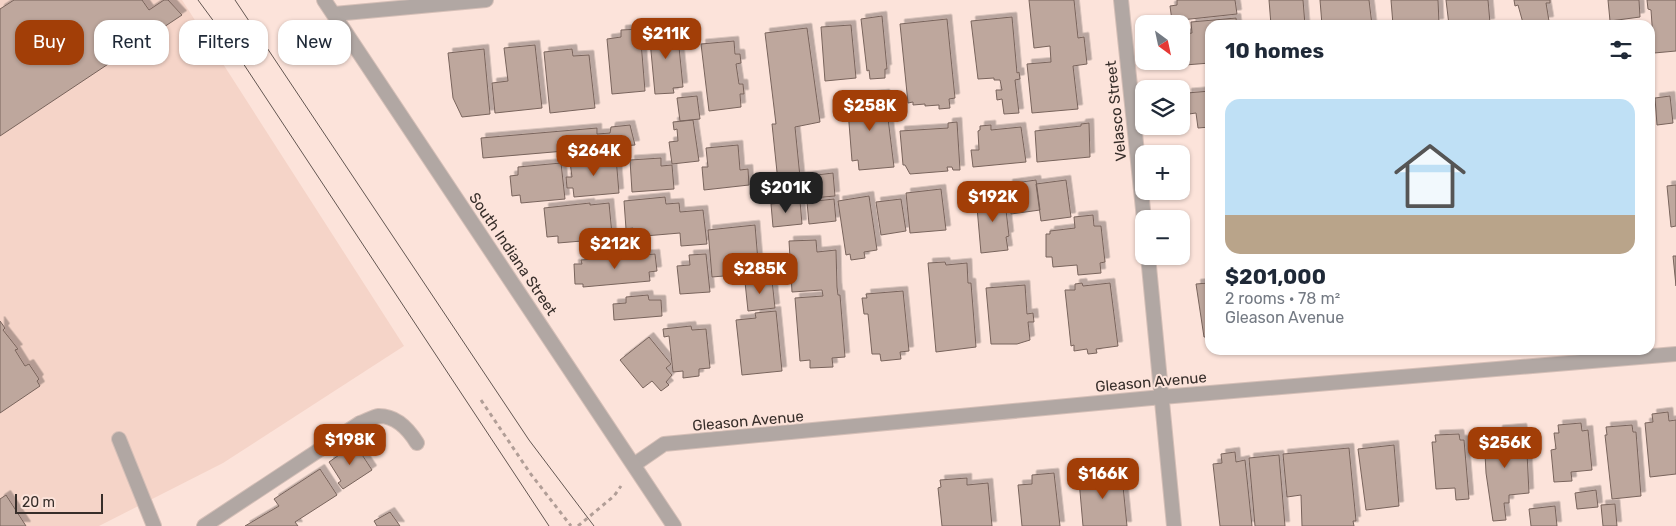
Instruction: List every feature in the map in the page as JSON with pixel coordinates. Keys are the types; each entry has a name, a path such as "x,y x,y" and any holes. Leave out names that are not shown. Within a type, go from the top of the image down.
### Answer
{"street":[{"name":"South Indiana Street","path":"324,0 635,464 674,526"},
{"path":"334,14 486,0"},
{"name":"Velasco Street","path":"1121,0 1143,210"},
{"path":"1149,265 1174,526"},
{"name":"Gleason Avenue","path":"635,464 664,444 1162,397 1676,354"},
{"path":"204,526 360,423 379,416 396,421 410,433 416,443"},
{"path":"119,439 154,526"}],"path":[{"path":"481,400 530,473 571,526"},
{"path":"578,526 614,496 635,464"}],"shaded area":[{"path":"0,0 182,0 195,20 179,20 179,65 224,65 404,346 223,463 99,526 0,526"}],"building":[{"path":"14,0 142,0 149,10 164,0 168,0 182,15 169,24 169,20 94,20 94,65 107,65 0,136 0,9"},
{"path":"1029,0 1074,0 1078,38 1084,37 1087,64 1073,66 1078,109 1032,113 1027,64 1051,62 1050,46 1034,48"},
{"path":"1177,0 1235,0 1237,14 1190,19 1190,15 1171,15 1170,6 1177,5"},
{"path":"1269,0 1303,0 1305,20 1271,20"},
{"path":"1320,0 1369,0 1371,20 1322,20"},
{"path":"1391,0 1438,0 1439,20 1393,20"},
{"path":"1446,0 1488,0 1490,20 1448,20"},
{"path":"1514,0 1550,0 1550,3 1546,3 1549,20 1522,20 1518,5 1515,6"},
{"path":"1608,0 1639,0 1640,17 1610,20"},
{"path":"1647,0 1676,0 1676,51 1655,53 1655,20 1652,20 1651,10 1648,9"},
{"path":"882,16 887,69 885,69 885,78 870,79 869,70 867,71 861,19"},
{"path":"1012,17 1017,73 1019,72 1020,79 1015,80 1019,113 1004,114 1002,99 997,100 996,90 1002,90 1000,80 994,80 994,78 978,79 971,21"},
{"path":"1236,18 1236,20 1214,20"},
{"path":"947,19 955,98 949,99 950,108 939,109 939,105 925,106 925,104 913,105 913,102 908,103 900,24"},
{"path":"1205,21 1205,63 1190,65 1190,33 1192,33 1191,22"},
{"path":"851,25 856,78 825,81 821,27"},
{"path":"677,27 683,87 673,88 674,93 655,94 649,30"},
{"path":"807,28 820,122 795,127 800,177 833,173 835,196 780,201 772,124 776,124 765,33"},
{"path":"640,29 645,91 612,94 607,39 621,37 621,30"},
{"path":"734,41 735,54 740,54 741,63 736,64 739,84 743,84 744,94 740,94 741,107 709,111 701,44"},
{"path":"535,45 542,108 495,113 492,83 508,81 504,48"},
{"path":"484,49 490,114 462,117 453,98 448,53"},
{"path":"572,49 573,56 589,55 595,108 550,113 544,52"},
{"path":"1205,91 1205,127 1198,128 1196,113 1190,114 1190,93"},
{"path":"885,94 894,167 859,170 858,160 852,161 847,98"},
{"path":"697,96 700,119 680,121 677,98"},
{"path":"1670,96 1673,123 1657,125 1655,98"},
{"path":"693,120 699,161 672,164 669,142 678,141 677,129 674,130 673,122"},
{"path":"957,122 960,170 953,170 952,167 947,167 948,171 910,174 905,165 903,165 900,131 948,128 948,123"},
{"path":"1089,123 1090,157 1037,162 1035,131 1081,126 1081,124"},
{"path":"630,125 635,145 483,158 481,138 597,128 597,134 610,133 611,127"},
{"path":"991,125 991,130 1021,127 1026,162 973,167 971,150 979,150 978,131 980,126"},
{"path":"738,145 740,170 748,169 749,185 704,190 702,167 708,167 706,148"},
{"path":"616,157 619,193 574,197 573,188 567,188 566,177 572,177 570,162"},
{"path":"661,158 661,166 672,165 674,189 632,192 630,160"},
{"path":"561,163 565,199 521,203 520,195 512,196 510,176 518,175 518,167"},
{"path":"1036,180 1040,210 1011,214 1008,184"},
{"path":"1066,180 1071,217 1041,221 1036,184"},
{"path":"1676,185 1676,226 1671,227 1667,186"},
{"path":"941,189 946,230 910,233 906,193"},
{"path":"1004,193 1009,236 1006,237 1008,250 981,253 976,196"},
{"path":"869,196 877,250 864,252 865,258 851,260 850,254 846,255 838,201"},
{"path":"665,197 666,204 679,203 680,212 703,210 707,244 681,246 680,233 633,237 633,228 626,229 624,201"},
{"path":"834,199 836,221 809,224 807,202"},
{"path":"901,199 906,231 881,235 876,202"},
{"path":"800,201 802,224 773,227 771,204"},
{"path":"590,203 590,205 609,203 612,234 606,234 606,239 558,243 558,236 547,237 544,208"},
{"path":"1093,215 1094,226 1101,226 1105,262 1100,263 1101,273 1078,275 1077,265 1053,267 1052,257 1046,257 1046,234 1050,234 1050,231 1075,228 1074,217"},
{"path":"755,225 759,273 712,277 708,230"},
{"path":"816,240 817,252 836,250 837,287 838,295 840,295 845,357 832,358 833,367 810,368 810,360 800,361 795,298 823,296 822,290 792,292 789,241"},
{"path":"655,254 657,271 649,272 650,281 583,287 583,284 575,284 574,264 582,264 581,260"},
{"path":"706,254 710,292 680,294 677,266 690,265 689,255"},
{"path":"1673,256 1676,256 1676,286"},
{"path":"945,262 946,265 967,263 968,283 971,283 976,347 936,352 928,263"},
{"path":"772,280 775,308 748,311 745,282"},
{"path":"1082,283 1083,286 1110,283 1118,346 1096,349 1097,353 1088,354 1087,349 1074,351 1074,345 1071,346 1065,290 1075,290 1075,284"},
{"path":"1205,283 1205,337 1204,337 1196,284"},
{"path":"1025,285 1027,314 1033,313 1034,322 1028,322 1030,340 1017,344 991,344 986,288"},
{"path":"903,291 909,351 900,352 901,359 881,361 880,354 872,354 868,314 864,314 862,298 867,298 866,294"},
{"path":"648,295 649,300 661,300 662,316 614,320 613,304 626,303 626,297"},
{"path":"776,311 782,371 742,375 736,320 756,318 755,313"},
{"path":"0,321 5,328 3,330 18,349 15,350 25,366 29,364 39,379 37,381 40,386 0,413"},
{"path":"691,326 692,330 706,329 710,368 699,369 699,376 683,378 683,371 673,372 669,336 664,337 663,329"},
{"path":"649,337 671,364 666,368 672,375 666,382 669,385 661,391 652,381 643,388 620,360"},
{"path":"1668,412 1669,421 1676,420 1676,474 1650,477 1645,423 1653,422 1652,414"},
{"path":"1581,423 1582,431 1588,430 1592,470 1571,472 1572,481 1554,482 1551,450 1556,449 1554,433 1559,433 1558,425"},
{"path":"1632,425 1633,432 1636,432 1641,496 1612,499 1605,435 1607,435 1606,427"},
{"path":"1522,428 1525,453 1527,453 1529,493 1509,495 1509,503 1504,503 1506,520 1493,521 1486,473 1484,435 1498,434 1498,430"},
{"path":"1459,434 1460,440 1464,440 1469,499 1456,500 1455,488 1436,489 1432,442 1436,442 1435,435"},
{"path":"355,444 372,470 343,489 338,483 341,481 329,462"},
{"path":"1394,445 1399,506 1366,510 1358,449"},
{"path":"1349,448 1356,521 1353,521 1354,526 1302,526 1301,495 1287,497 1283,454"},
{"path":"1235,452 1236,462 1245,460 1252,526 1220,526 1213,464 1222,463 1221,454"},
{"path":"1279,455 1285,526 1255,526 1249,458"},
{"path":"320,469 337,495 295,522 298,526 245,526 279,506 274,499"},
{"path":"1107,469 1107,477 1122,476 1127,526 1083,526 1079,480 1093,478 1092,470"},
{"path":"1054,473 1060,526 1022,526 1018,485 1032,484 1032,475"},
{"path":"967,478 967,485 988,483 992,526 942,526 938,488 941,487 940,480"},
{"path":"1596,490 1598,507 1577,509 1575,493"},
{"path":"6,495 26,526 0,526 0,499"},
{"path":"1615,504 1617,526 1603,526 1601,505"},
{"path":"1555,506 1557,526 1531,526 1529,509"},
{"path":"390,512 400,526 377,526 374,521"}],"tram line":[{"path":"198,0 229,42 549,526"},
{"path":"235,0 529,440 594,526"}]}
